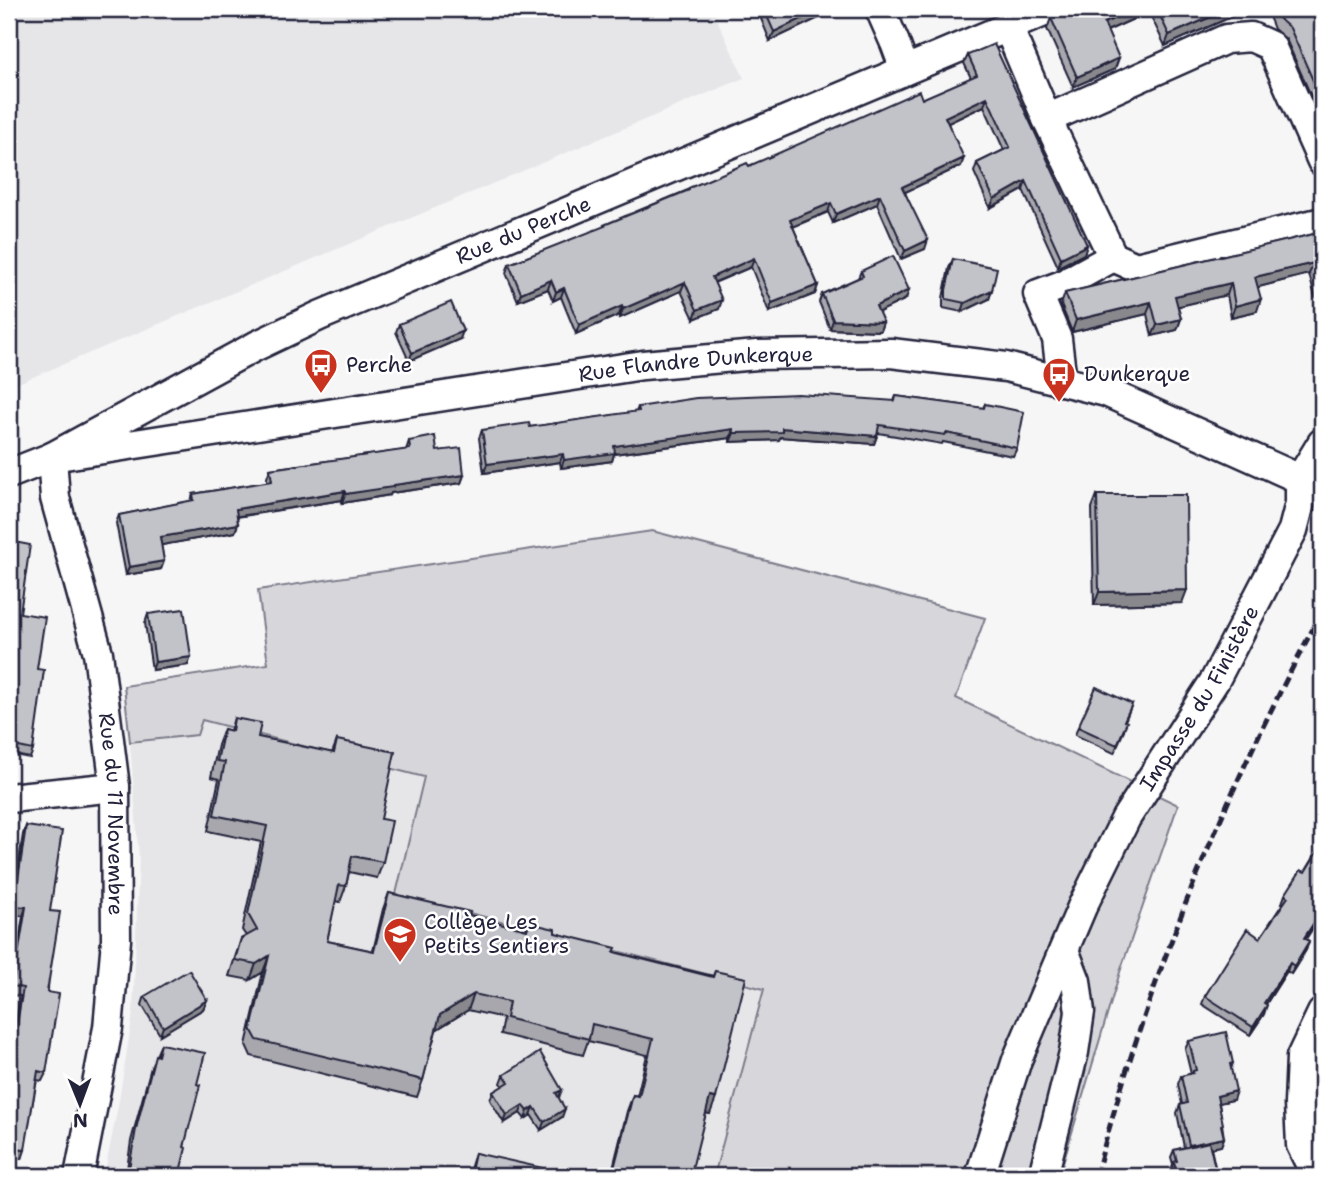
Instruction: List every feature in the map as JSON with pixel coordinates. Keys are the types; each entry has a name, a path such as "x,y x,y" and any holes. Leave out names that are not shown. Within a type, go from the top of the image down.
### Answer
{"street":[{"path":"880,9 905,70"},
{"name":"Rue du Perche","path":"9,474 52,457 256,346 319,316 1051,9"},
{"path":"1008,27 1046,119 1113,257 1136,267 1322,222"},
{"path":"1046,119 1226,39 1251,37 1271,46 1322,161"},
{"path":"1062,381 1057,339 1038,293 1062,285 1113,257"},
{"name":"Rue Flandre Dunkerque","path":"52,457 643,365 757,355 891,353 1006,367 1106,392 1311,484"},
{"name":"Impasse du Finistère","path":"980,1176 1017,1059 1082,907 1126,818 1215,680 1293,530 1300,503 1311,484 1322,443"},
{"name":"Rue du 11 Novembre","path":"52,457 55,498 98,653 116,786 116,940 108,1028 79,1176"},
{"path":"9,798 116,786"},
{"path":"1043,1176 1074,1052 1080,1012 1076,981 1064,950"},
{"path":"1317,1176 1301,1145 1299,1104 1301,1057 1322,1013"}],"shaded area":[{"path":"9,9 712,9 744,78 9,387"},
{"path":"652,531 985,618 956,698 1178,805 1120,972 1059,1176 714,1176 764,989 396,894 424,777 202,720 197,735 130,742 124,686 268,664 258,590"},
{"name":"Collège Les Petits Sentiers","path":"201,720 425,777 397,894 765,990 714,1176 104,1176 133,1013 139,858 130,742 197,735"}],"building":[{"path":"764,9 822,9 774,32"},
{"path":"1067,9 1135,9 1104,23 1119,58 1077,77 1051,18"},
{"path":"1157,9 1229,9 1169,35"},
{"path":"1274,9 1322,9 1322,101 1290,28 1278,18"},
{"path":"994,44 1087,245 1061,258 1026,181 994,199 977,163 1010,147 987,97 945,117 964,158 902,187 928,240 905,251 880,195 836,214 831,203 790,220 818,285 772,303 754,258 712,277 722,300 697,310 685,282 579,325 564,288 556,292 551,280 521,293 509,264 605,226 747,163 749,166 919,91 922,99 977,75 968,55"},
{"path":"1322,232 1322,284 1319,285 1314,263 1255,277 1261,299 1235,306 1231,283 1175,296 1181,319 1157,325 1151,302 1076,320 1065,293"},
{"path":"893,256 909,290 876,306 883,322 833,320 822,294 863,276 861,271"},
{"path":"953,259 997,268 992,290 965,303 946,299"},
{"path":"451,302 463,331 412,353 399,324"},
{"path":"798,394 895,401 896,396 984,408 985,404 1024,412 1017,448 946,433 945,435 879,425 877,436 782,428 782,432 734,433 733,429 614,446 615,453 564,460 563,454 487,464 482,430 529,423 530,427 639,411 638,407 696,398"},
{"path":"435,436 437,451 461,448 464,475 236,509 238,524 160,537 164,561 129,567 119,515 194,500 193,494 272,481 270,469 410,449 409,441"},
{"path":"1097,495 1186,495 1187,590 1099,592"},
{"path":"9,541 30,545 20,613 45,617 37,669 44,670 33,750 9,745"},
{"path":"184,609 191,657 155,662 148,614"},
{"path":"1096,687 1132,704 1117,745 1078,727"},
{"path":"234,718 261,723 258,737 334,753 337,740 395,752 381,819 392,821 383,862 352,856 346,886 339,885 327,941 374,951 389,893 470,912 469,915 527,930 529,923 555,929 555,933 616,948 614,952 713,977 715,971 746,978 716,1098 710,1097 691,1173 687,1172 686,1176 612,1176 633,1095 639,1096 653,1039 592,1024 589,1039 506,1018 509,1002 474,994 440,1015 423,1080 257,1040 251,1029 269,956 256,964 235,960 241,939 257,930 248,914 267,826 214,815 225,762 217,761 224,729 232,731"},
{"path":"26,826 62,831 50,911 60,912 47,992 59,994 46,1073 38,1071 25,1150 16,1149 12,1176 9,1176 9,1067 23,988 13,986 26,907 14,906"},
{"path":"1322,844 1322,910 1304,938 1309,941 1294,966 1290,963 1264,1003 1267,1005 1253,1027 1205,996 1247,929 1260,938 1288,897 1285,895 1301,870 1305,872"},
{"path":"189,970 207,1000 163,1027 145,996"},
{"path":"1226,1032 1236,1091 1217,1096 1224,1138 1189,1145 1180,1105 1187,1103 1181,1076 1196,1070 1189,1041"},
{"path":"161,1044 205,1053 179,1176 127,1176 155,1055 158,1056"},
{"path":"540,1052 562,1090 556,1093 565,1109 544,1122 534,1107 528,1111 523,1105 507,1115 493,1092 509,1082 504,1075"},
{"path":"1209,1142 1217,1176 1177,1176 1174,1150"},
{"path":"475,1153 547,1169 545,1176 470,1176"},
{"path":"569,1171 591,1176 568,1176"}],"railway":[{"path":"1096,1176 1140,1030 1192,887 1253,748 1322,612"}],"place":[{"name":"Perche","path":"321,395"},
{"name":"Dunkerque","path":"1059,404"},
{"name":"Collège Les Petits Sentiers","path":"400,964"}]}
